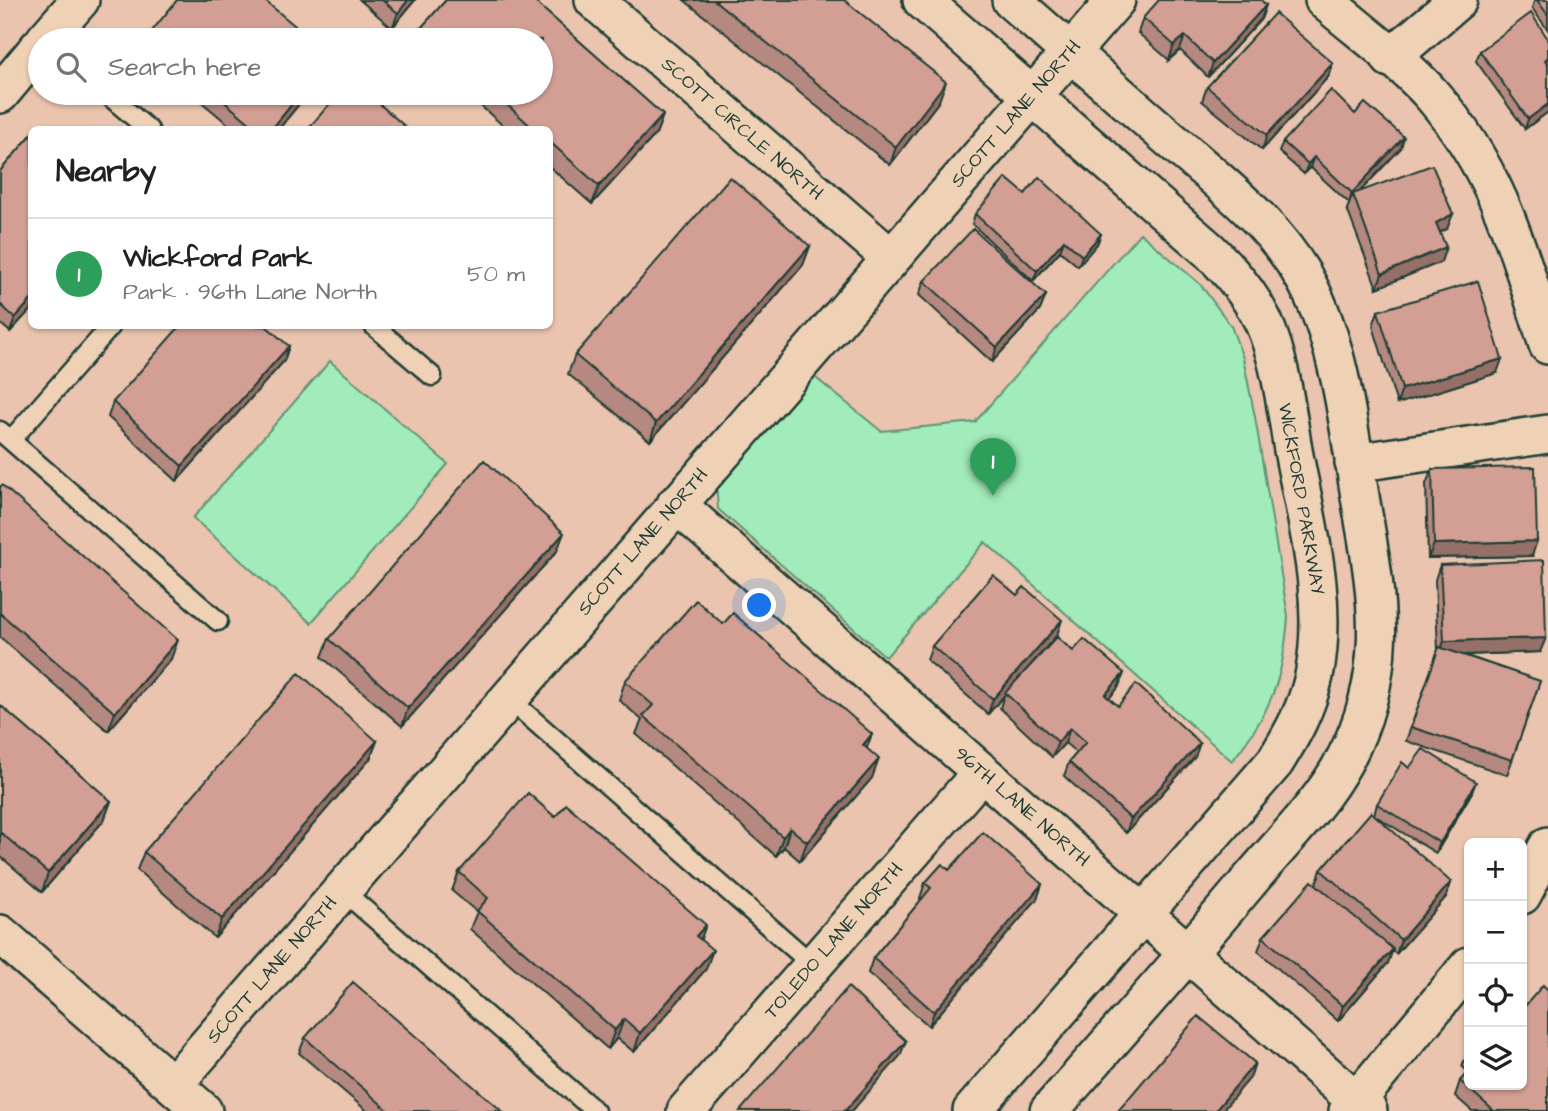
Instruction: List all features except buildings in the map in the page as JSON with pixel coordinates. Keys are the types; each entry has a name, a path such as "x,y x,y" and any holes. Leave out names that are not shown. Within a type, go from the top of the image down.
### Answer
{"street":[{"path":"56,28 80,0"},
{"name":"SCOTT CIRCLE NORTH","path":"594,0 891,258"},
{"name":"WICKFORD PARKWAY","path":"922,0 1209,250 1242,284 1264,323 1280,373 1318,588 1320,632 1315,666 1300,721 1275,762 972,1111"},
{"path":"1011,0 1243,203 1282,245 1312,293 1334,351 1374,579 1378,623 1376,669 1363,721 1343,763 1320,797 1187,955 1049,1111"},
{"name":"SCOTT LANE NORTH","path":"173,1085 1116,0"},
{"path":"1324,0 1430,93 1468,140 1489,175 1510,223 1548,345"},
{"path":"1390,58 1458,0"},
{"path":"0,94 28,60"},
{"path":"1354,463 1548,434"},
{"name":"96TH LANE NORTH","path":"676,504 1143,913 1357,1108"},
{"name":"TOLEDO LANE NORTH","path":"687,1111 982,772"},
{"path":"1527,886 1548,846"},
{"path":"0,934 203,1111"},
{"path":"1357,1108 1464,972"}],"lane":[{"path":"120,105 144,126"},
{"path":"108,329 5,435 218,621"},
{"path":"377,329 432,376"},
{"path":"508,698 813,965"},
{"path":"342,890 595,1111"}],"green space":[{"path":"1140,233 1200,284 1231,326 1243,358 1255,417 1288,616 1283,658 1273,694 1256,727 1232,761 985,542 886,657 718,509 716,482 811,374 881,431 975,422"},
{"path":"330,361 448,464 311,623 193,518"}],"place":[{"name":"Wickford Park","path":"993,496"}]}
